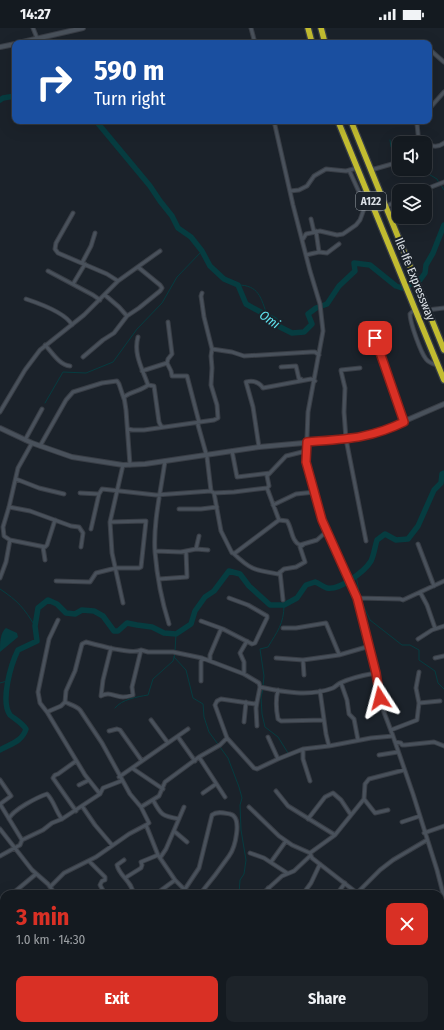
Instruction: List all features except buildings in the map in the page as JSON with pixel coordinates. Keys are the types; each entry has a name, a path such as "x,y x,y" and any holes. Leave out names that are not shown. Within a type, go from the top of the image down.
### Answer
{"highway":[{"path":"308,28 311,40"},
{"path":"321,28 324,40"},
{"name":"Ile-Ife Expressway","path":"339,124 438,365 443,373 444,380"},
{"name":"Ile-Ife Expressway","path":"352,124 443,346"}],"street":[{"path":"33,28 37,38"},
{"path":"29,40 83,28"},
{"path":"251,28 254,40"},
{"path":"0,47 12,44"},
{"path":"432,52 444,62"},
{"path":"432,106 444,92"},
{"path":"275,124 302,240 308,256 320,304 323,330 315,381 308,412 306,462 322,520 357,598 370,646 382,708 391,730 438,870 441,890"},
{"path":"417,124 418,136"},
{"path":"432,146 441,146 444,143"},
{"path":"371,170 392,164"},
{"path":"290,191 299,190 307,186 314,176 326,169 346,171 357,168"},
{"path":"349,170 363,204 374,210 392,203"},
{"path":"432,187 444,182"},
{"path":"300,231 306,234 315,232 327,232 336,235 343,234 356,225 360,220 362,211 367,207"},
{"path":"73,213 54,249 58,253 107,274 118,281"},
{"path":"312,219 319,252"},
{"path":"73,284 84,264 95,233"},
{"path":"302,240 306,234"},
{"path":"308,256 319,252 327,252 339,244"},
{"path":"0,412 35,355 45,345 72,325 100,300 118,281 160,251"},
{"path":"83,357 93,347 117,330 127,316 139,308 162,288 138,267"},
{"path":"48,271 100,300"},
{"path":"128,429 144,430 214,420 218,418 217,405 211,385 212,349 204,317 201,296 202,293"},
{"path":"105,295 127,316"},
{"path":"26,298 46,306 67,319 72,325"},
{"path":"427,310 444,308"},
{"path":"415,309 410,314 410,319 425,359 432,364 438,365"},
{"path":"142,371 167,362 172,354 168,322"},
{"path":"138,337 137,350 142,371 148,385"},
{"path":"375,338 404,422"},
{"path":"45,345 60,361 66,366 70,366"},
{"path":"212,349 244,356 311,352 315,352 319,355"},
{"path":"167,362 172,376 187,376 199,422 198,425 221,531 228,547 249,568 278,574 284,570 302,565 305,562 300,548 303,545"},
{"path":"281,367 296,366 299,379 307,378 306,380"},
{"path":"360,368 341,371 345,388 344,412 346,439 366,541"},
{"path":"259,447 253,408 246,382 257,382 263,388 311,378 315,381"},
{"path":"40,446 63,405 73,392 102,383 117,381 126,402"},
{"path":"130,465 126,402 124,397 132,391 148,385 154,386 159,428"},
{"path":"0,428 32,443 72,457 130,465 259,447 346,439 377,433 444,404"},
{"path":"25,440 42,409"},
{"path":"159,422 161,426 165,427"},
{"path":"128,433 133,430"},
{"path":"32,443 18,468 3,526 3,538 45,547 55,520"},
{"path":"232,451 237,477 270,473"},
{"path":"279,520 267,488 269,486 267,476 286,456 306,451"},
{"path":"165,461 157,519 155,551 159,579 169,624"},
{"path":"122,465 118,490 110,522 112,552 123,602"},
{"path":"16,479 39,488 64,494"},
{"path":"91,529 99,494 102,489 161,495 234,492 267,488"},
{"path":"273,505 296,494 314,492"},
{"path":"80,493 99,494"},
{"path":"9,507 30,511 71,526 79,527 83,533 81,547"},
{"path":"179,509 217,507"},
{"path":"233,553 279,520 287,520 293,538 297,544 303,545 317,540 328,531"},
{"path":"56,581 90,582 96,573 116,568 141,567 146,521 110,522"},
{"path":"196,549 199,536"},
{"path":"0,578 6,562 10,540"},
{"path":"418,544 434,586"},
{"path":"43,547 45,560"},
{"path":"155,551 186,551 196,549 208,550"},
{"path":"159,579 187,577 186,551"},
{"path":"280,572 283,600"},
{"path":"357,598 403,600 411,598 420,592 444,581"},
{"path":"420,592 427,605 435,628"},
{"path":"201,621 255,644 267,618 266,616 248,604 229,598"},
{"path":"58,620 49,638 38,692 40,703 47,712 76,761 100,794"},
{"path":"283,628 296,628 326,623 339,654"},
{"path":"418,640 435,628 444,626"},
{"path":"210,660 210,655 222,629"},
{"path":"244,674 244,662 240,653 247,641"},
{"path":"47,712 61,706 65,702 66,691 75,671 82,644 86,642 138,652 141,650 148,652 174,653 202,658 244,674 259,683 262,687 295,693 320,691 333,688 340,683 376,673"},
{"path":"276,658 303,660 339,654 370,646"},
{"path":"111,648 103,680 101,696 103,694 114,694 123,697 133,695 132,687 141,650"},
{"path":"435,658 444,656"},
{"path":"201,681 202,658"},
{"path":"303,660 304,675"},
{"path":"391,730 417,720 419,703 416,688 419,672"},
{"path":"340,683 349,714 354,719 358,740"},
{"path":"257,726 256,708 262,687"},
{"path":"278,690 276,709 278,719 281,721 324,720"},
{"path":"320,691 329,746"},
{"path":"257,702 255,704 221,699 217,701 215,705 216,712 227,738 254,768 257,769 303,749 393,736"},
{"path":"419,703 440,701"},
{"path":"50,887 64,873 89,861 112,845 149,823 141,808 119,776 102,743 80,710 76,706 71,706 65,702"},
{"path":"244,722 246,702"},
{"path":"151,720 168,743"},
{"path":"109,731 117,729 120,730 142,761"},
{"path":"119,776 188,729"},
{"path":"178,737 194,761"},
{"path":"268,737 278,759"},
{"path":"141,808 159,796 163,789 164,782 199,757 218,746 227,738"},
{"path":"395,742 401,743 402,745 434,742 444,746"},
{"path":"234,746 240,744"},
{"path":"303,749 303,759 310,782"},
{"path":"379,755 398,752"},
{"path":"199,757 225,798"},
{"path":"76,761 55,775 53,778 76,811"},
{"path":"132,768 163,789"},
{"path":"268,888 276,880 287,873 294,871 310,855 335,835 350,814 364,799 366,784 369,779 404,770"},
{"path":"0,780 11,796 0,804 22,840"},
{"path":"79,785 89,780"},
{"path":"0,856 4,852 16,848 20,845 22,840 76,811 100,794 103,788 122,780"},
{"path":"202,794 216,784"},
{"path":"276,791 288,806 335,835"},
{"path":"308,818 325,797 333,793 341,800 350,814"},
{"path":"9,819 12,814 23,806 47,794 62,819"},
{"path":"364,799 375,813 388,810"},
{"path":"153,800 158,810 165,816 179,819"},
{"path":"82,806 95,825 112,845"},
{"path":"125,878 141,868 141,862 143,860 159,857 166,849 184,807"},
{"path":"249,807 286,841 310,855 354,890"},
{"path":"146,825 159,857 175,880 185,889 199,868 212,815 218,812 232,815 236,819 237,827 234,847 230,856 203,890"},
{"path":"402,822 420,816"},
{"path":"424,832 444,826"},
{"path":"0,829 36,874 52,890"},
{"path":"174,831 187,842"},
{"path":"361,890 380,870 393,860 427,840"},
{"path":"271,862 286,841"},
{"path":"250,853 264,858 287,873"},
{"path":"124,860 118,865 118,869 132,887 132,890"},
{"path":"89,861 105,877 105,880 102,881 100,885 103,890"},
{"path":"306,890 320,864"},
{"path":"17,890 36,874"},
{"path":"161,890 175,880"},
{"path":"340,890 345,883"}],"shaded area":[{"path":"6,628 17,633 18,637 0,652 1,635"}],"waterway":[{"name":"Omi","path":"0,100 12,96"},
{"name":"Omi","path":"98,124 150,186 172,216 178,228 191,237 202,251 210,266 224,279 238,285 246,304 275,320 280,327 292,333 304,332 312,324 308,314 316,308 327,304 339,286 355,271 354,263 370,265 396,286 402,288 420,280 425,273 426,265 433,253 444,225"},
{"path":"390,140 392,148"},
{"path":"432,176 437,179 439,183"},
{"path":"441,185 444,190"},
{"path":"45,403 63,372 86,373 113,362 137,329 162,303 177,277 202,251"},
{"path":"238,285 251,287 255,290 261,298 267,315"},
{"path":"0,750 19,740 26,729 10,715 7,709 6,692 12,664 18,650 37,641 35,626 38,608 48,600 57,604 66,613 75,614 82,610 94,611 103,616 114,631 118,631 127,623 152,627 164,633 176,634 191,624 195,611 205,597 214,591 229,571 240,574 249,586 270,605 284,605 297,598 306,585 315,582 327,588 332,588 351,579 368,565 373,556 377,540 385,534 396,540 408,539 418,526 434,490 441,483 442,474 444,473"},
{"path":"356,576 360,596"},
{"path":"0,589 12,597 20,605 35,626"},
{"path":"361,600 370,620 402,645 410,645 419,650 419,660 435,671 438,683 444,689"},
{"path":"263,686 264,676 260,649 268,647 277,632 283,617 284,605"},
{"path":"175,651 176,634"},
{"path":"115,708 126,700 148,695 153,679 173,661 175,654"},
{"path":"174,657 186,670 193,698 203,704 204,717 209,732 228,758 239,787 242,798 240,805 241,830 246,860 244,874 240,880 239,890"},
{"path":"0,683 7,681"},
{"path":"263,689 261,697 262,714 265,727 278,737 288,753"}],"route":[{"path":"375,338 404,422 377,433 359,438 307,442 306,462 322,520 357,598 376,673 380,698"}]}
